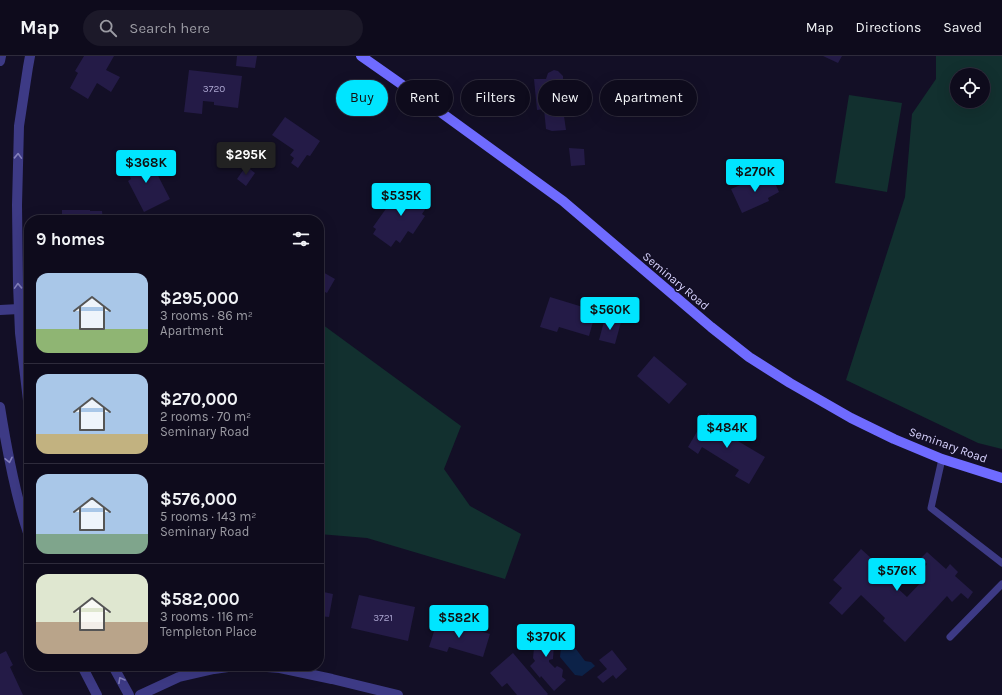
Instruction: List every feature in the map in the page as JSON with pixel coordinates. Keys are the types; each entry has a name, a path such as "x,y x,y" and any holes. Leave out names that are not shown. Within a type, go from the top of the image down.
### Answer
{"main road":[{"name":"Seminary Road","path":"361,56 563,202 711,327 749,357 851,418 894,439 942,459 1002,478"}],"street":[{"path":"0,61 1,56"},
{"path":"24,367 20,333 17,205 19,126 30,56"},
{"path":"0,310 19,309"},
{"path":"0,407 8,456 24,518"},
{"path":"85,671 97,695"},
{"path":"116,671 129,695"},
{"path":"140,695 179,677 205,671"},
{"path":"296,671 332,678 398,695"}],"lane":[{"path":"942,459 931,508 1002,563"},
{"path":"950,637 1002,584"}],"green space":[{"path":"936,56 1002,56 1002,449 978,443 846,380 905,197 912,114 936,79"},
{"path":"849,95 902,103 887,192 835,183"},
{"path":"324,326 461,426 444,469 470,506 521,534 505,579 367,538 324,534"}],"water":[{"path":"561,648 576,649 585,661 591,662 595,666 582,676 575,675 560,657"}],"building":[{"path":"84,56 114,56 106,70 120,77 111,92 97,83 88,99 70,88 78,73 75,71"},
{"path":"237,56 257,56 255,68 236,66"},
{"path":"823,56 842,56 838,63"},
{"path":"189,70 242,76 238,108 214,105 214,102 203,101 202,114 184,112"},
{"path":"554,70 558,71 563,76 563,80 538,80 537,110 534,79 546,79 548,73"},
{"path":"545,116 564,116 566,130 552,131 546,129"},
{"path":"285,117 320,141 310,156 307,155 298,168 291,163 294,158 290,155 294,150 272,135"},
{"path":"569,148 584,149 585,165 571,166"},
{"path":"142,154 149,167 153,166 170,199 144,212 128,181 131,179 124,164"},
{"path":"246,166 255,173 246,186 237,179"},
{"path":"772,176 779,192 768,198 769,201 742,213 731,189 759,177 760,181"},
{"path":"413,188 421,195 421,200 428,205 422,214 425,216 413,234 408,231 400,243 396,240 391,247 373,234 376,229 373,227 395,196 400,198 406,189"},
{"path":"62,210 90,210 102,211 102,215 62,215"},
{"path":"324,273 335,279 327,293 324,292"},
{"path":"550,297 596,311 589,336 559,327 557,332 540,327"},
{"path":"605,318 621,322 615,344 599,340"},
{"path":"654,356 687,384 669,404 637,376"},
{"path":"708,413 720,421 716,428 765,457 749,484 735,476 739,470 702,447 698,454 688,447"},
{"path":"861,549 881,567 878,570 907,597 925,578 919,573 927,564 921,558 927,552 946,569 950,564 958,572 955,576 973,592 968,599 961,593 952,602 947,596 905,642 883,621 885,618 861,595 842,615 829,603 842,588 833,580"},
{"path":"324,592 333,594 329,617 324,616"},
{"path":"359,595 415,607 408,641 351,628"},
{"path":"438,619 490,634 483,657 449,647 447,652 429,647"},
{"path":"536,628 555,629 553,659 549,660 549,662 555,668 557,666 563,670 562,677 566,680 554,691 530,666 535,661 533,658"},
{"path":"612,650 627,669 616,679 613,675 603,683 597,677 607,669 599,660"},
{"path":"6,651 13,665 10,667 23,695 0,695 0,654"},
{"path":"513,653 548,694 547,695 517,695 507,683 502,687 490,673"}]}
